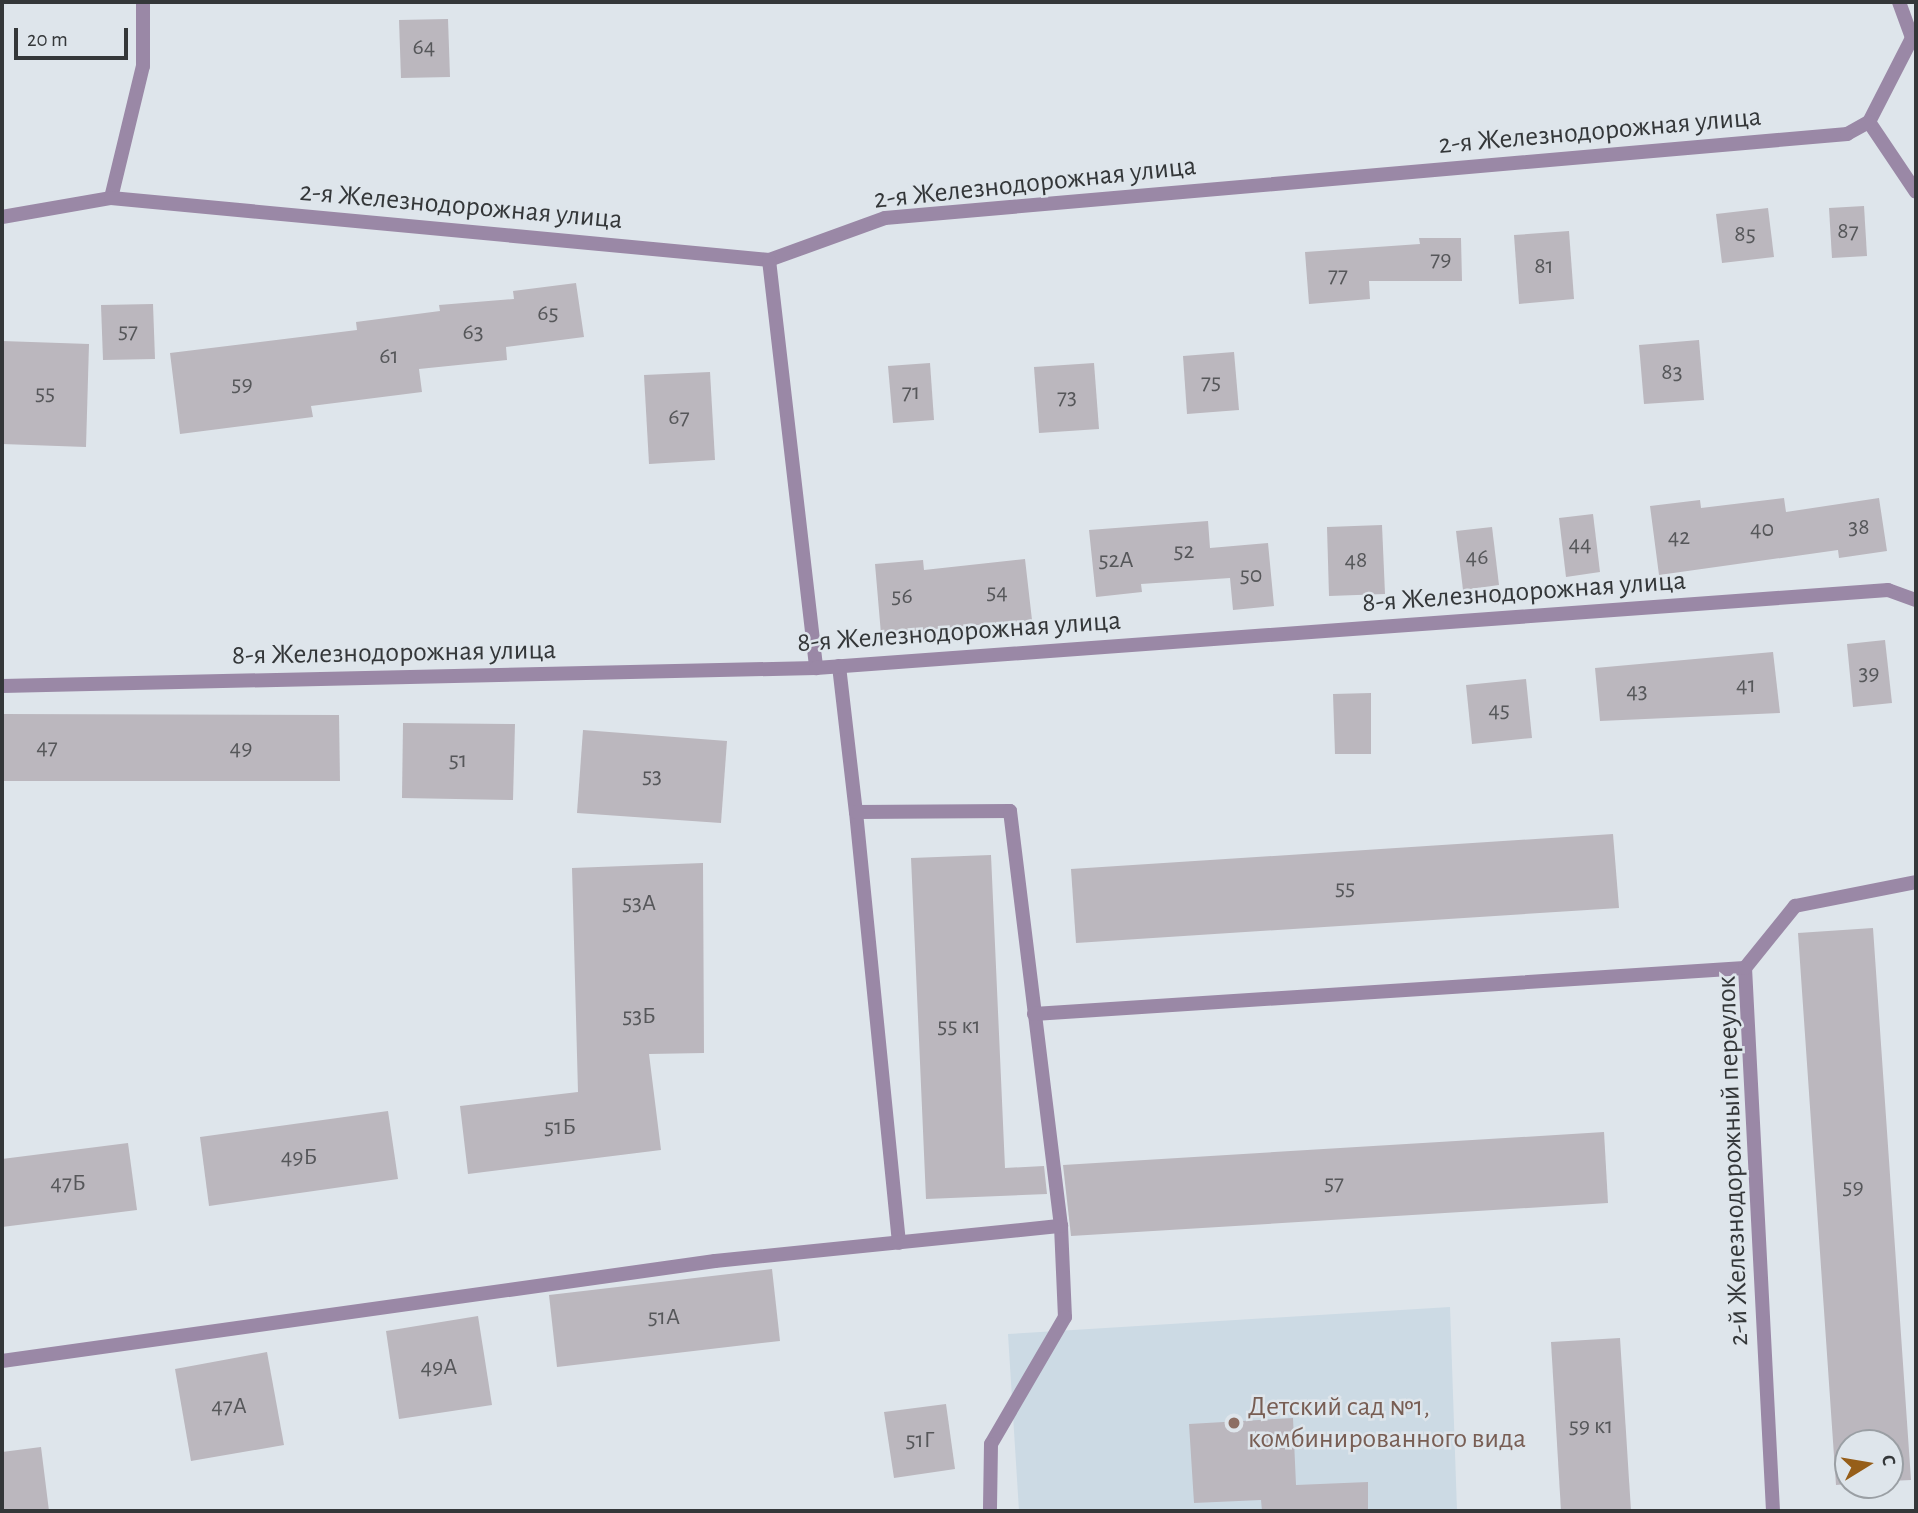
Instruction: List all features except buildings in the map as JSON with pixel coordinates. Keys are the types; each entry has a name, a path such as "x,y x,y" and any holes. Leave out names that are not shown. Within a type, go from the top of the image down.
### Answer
{"street":[{"path":"111,198 143,66 143,2"},
{"path":"1899,2 1914,38 1869,122 1916,192"},
{"name":"2-я Железнодорожная улица","path":"2,217 111,198 769,260 885,218 1846,134 1869,122"},
{"path":"769,260 817,668"},
{"name":"8-я Железнодорожная улица","path":"2,686 817,668 1888,590 1916,600"},
{"path":"839,666 899,1243"},
{"path":"856,812 1010,811 1061,1226 1065,1317 991,1444 990,1511"},
{"name":"2-й Железнодорожный переулок","path":"1773,1511 1745,968 1795,906 1916,882"},
{"path":"1034,1014 1745,968"},
{"path":"2,1361 715,1261 1061,1226"}],"shaded area":[{"name":"Детский сад №1, комбинированного вида","path":"1450,1307 1457,1511 1019,1511 1008,1334"}],"place":[{"name":"Детский сад №1, комбинированного вида","path":"1234,1423"}]}
